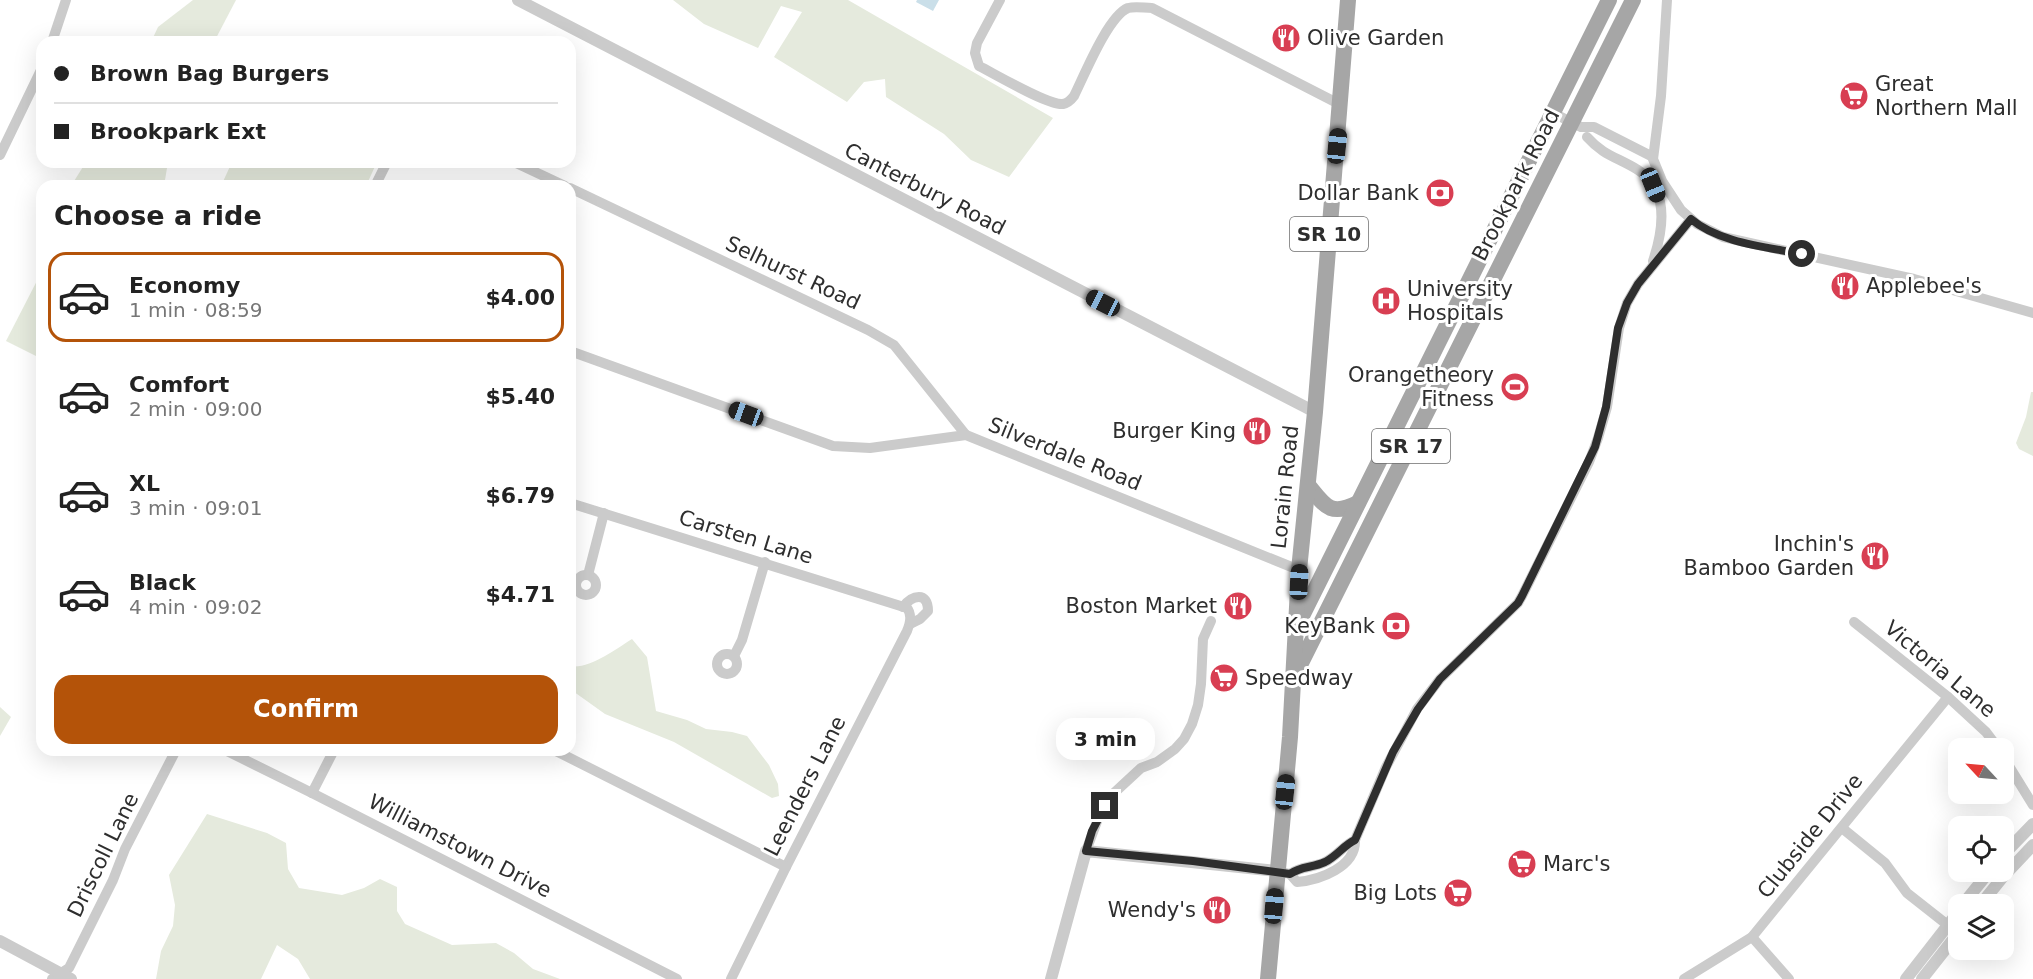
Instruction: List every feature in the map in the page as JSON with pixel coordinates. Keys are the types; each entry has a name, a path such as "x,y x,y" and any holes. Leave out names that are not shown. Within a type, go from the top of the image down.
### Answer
{"main road":[{"name":"Lorain Road","path":"1268,979 1283,872 1299,570 1315,412 1348,0"},
{"name":"Brookpark Road","path":"1296,628 1609,0"},
{"name":"Brookpark Road","path":"1293,679 1580,129 1633,0"},
{"path":"1308,485 1324,505 1334,511 1349,508 1358,503"}],"street":[{"path":"54,36 66,0"},
{"name":"Canterbury Road","path":"518,0 1315,412"},
{"path":"1000,0 977,43 975,53 979,66 1060,105 1069,102 1074,96 1102,38 1116,17 1126,9 1134,7 1152,8 1341,105"},
{"path":"1155,0 1159,12"},
{"path":"1667,0 1662,86 1653,157 1658,172 1676,203 1691,219 1705,229 1723,237 1914,279 2033,314"},
{"path":"0,154 36,80"},
{"path":"1553,112 1658,172"},
{"path":"1580,129 1594,127 1653,157"},
{"path":"1580,129 1599,150 1643,174 1653,185 1660,203 1662,231 1651,268"},
{"path":"527,168 552,180"},
{"name":"Selhurst Road","path":"576,192 868,330 894,345 966,435"},
{"path":"1086,851 1283,872 1298,882 1331,873 1351,855 1356,848 1355,840 1393,752 1418,709 1440,679 1518,603 1522,596 1593,452 1604,420 1620,323 1630,298 1691,219"},
{"name":"Silverdale Road","path":"576,353 833,446 870,448 966,435 1299,570"},
{"name":"Carsten Lane","path":"576,505 765,562 906,609"},
{"path":"588,575 604,513"},
{"path":"734,656 742,640 765,562"},
{"path":"912,598 924,598 927,602 928,611 925,616 910,624 906,609 912,598"},
{"path":"1051,979 1086,851 1099,816 1113,793 1141,768 1160,760 1175,749 1184,739 1196,715 1201,684 1203,639 1211,621"},
{"name":"Victoria Lane","path":"1854,622 1948,697 1990,738"},
{"name":"Leenders Lane","path":"731,979 910,624"},
{"name":"Clubside Drive","path":"1684,979 1752,937 1948,697"},
{"name":"Driscoll Lane","path":"61,977 69,968 114,880 125,849 173,756"},
{"name":"Williamstown Drive","path":"237,756 677,979"},
{"path":"312,793 331,756"},
{"path":"566,756 786,867"},
{"path":"2014,774 2033,805"},
{"path":"2014,844 2033,824"},
{"path":"1842,828 1885,862 1907,892 1948,924"},
{"path":"1989,894 2033,845"},
{"path":"1972,894 1981,882"},
{"path":"1752,937 1789,979"},
{"path":"1906,979 1948,937"},
{"path":"1922,979 1948,940"},
{"path":"0,942 61,977"}],"shaded area":[{"path":"193,0 236,0 217,36 154,36 158,27"},
{"path":"673,0 848,0 1053,118 1009,177 971,160 944,134 886,97 885,79 864,82 847,102 774,57 802,12 781,6 758,48 704,24"},
{"path":"82,168 167,168 165,180 75,180"},
{"path":"229,168 374,168 369,180 224,180"},
{"path":"36,283 36,356 6,341"},
{"path":"2031,392 2033,392 2033,456 2019,449 2016,443 2026,417"},
{"path":"632,639 647,657 656,711 687,720 706,729 747,736 769,765 778,784 779,796 772,798 674,742 605,714 576,693 576,666 593,662"},
{"path":"0,707 11,717 0,736"},
{"path":"207,814 267,833 286,843 288,869 299,888 342,895 364,888 380,879 397,887 397,911 405,924 452,945 496,943 514,953 533,969 560,979 310,979 298,959 277,945 261,979 156,979 161,951 173,926 175,905 169,875"}],"water":[{"path":"917,0 939,0 933,11 916,2"}],"place":[{"name":"Olive Garden","path":"1286,38"},
{"name":"Great Northern Mall","path":"1854,96"},
{"name":"Dollar Bank","path":"1440,193"},
{"name":"Applebee's","path":"1845,286"},
{"name":"University Hospitals","path":"1386,301"},
{"name":"Orangetheory Fitness","path":"1515,387"},
{"name":"Burger King","path":"1257,431"},
{"name":"Inchin's Bamboo Garden","path":"1875,556"},
{"name":"Boston Market","path":"1238,606"},
{"name":"KeyBank","path":"1396,626"},
{"name":"Speedway","path":"1224,678"},
{"name":"Marc's","path":"1522,864"},
{"name":"Big Lots","path":"1458,893"},
{"name":"Wendy's","path":"1217,910"}],"route":[{"path":"1105,806 1092,831 1086,851 1193,861 1290,874 1299,867 1313,866 1334,857 1348,843 1355,840 1386,767 1404,731 1425,698 1440,679 1518,603 1595,447 1604,420 1618,328 1627,303 1638,284 1691,219 1705,229 1723,237 1802,254"}]}
